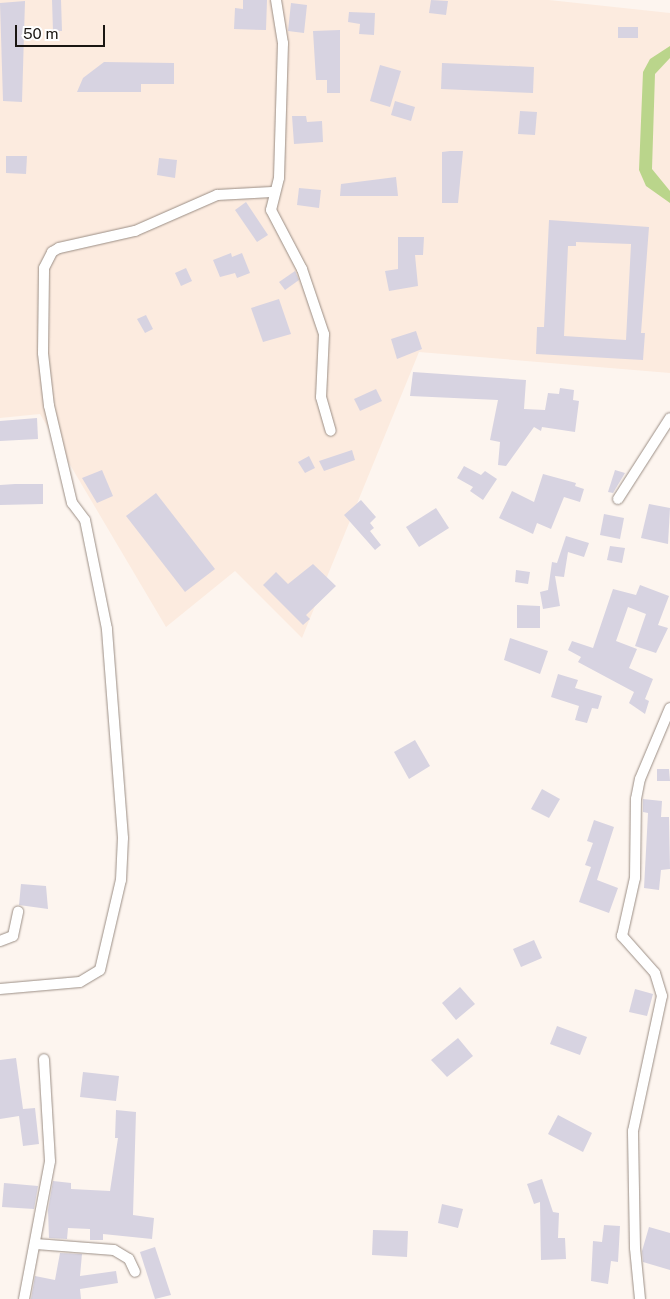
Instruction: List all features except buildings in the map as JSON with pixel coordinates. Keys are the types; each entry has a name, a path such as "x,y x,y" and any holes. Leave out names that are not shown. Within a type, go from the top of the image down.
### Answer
{"street":[{"path":"276,0 283,43 279,178 272,192 271,210 302,269 324,334 321,397 331,431"},
{"path":"0,989 80,982 100,970 105,961 120,880 123,838 107,630 85,520 72,503 49,406 43,353 44,268 52,252 59,248 135,231 217,195 272,192"},
{"path":"618,499 670,418"},
{"path":"640,1299 635,1261 633,1131 662,996 655,972 622,936 633,896 633,819 637,792 670,708"},
{"path":"0,941 14,936 18,912"},
{"path":"24,1299 36,1244 50,1161 44,1059"},
{"path":"36,1244 114,1250 129,1260 135,1272"}],"shaded area":[{"path":"0,0 549,0 670,13 670,373 419,352 302,638 235,571 166,627 40,414 0,418"}],"green space":[{"path":"670,46 670,58 655,74 652,169 670,191 670,203 646,186 639,170 643,72 650,59"}]}
